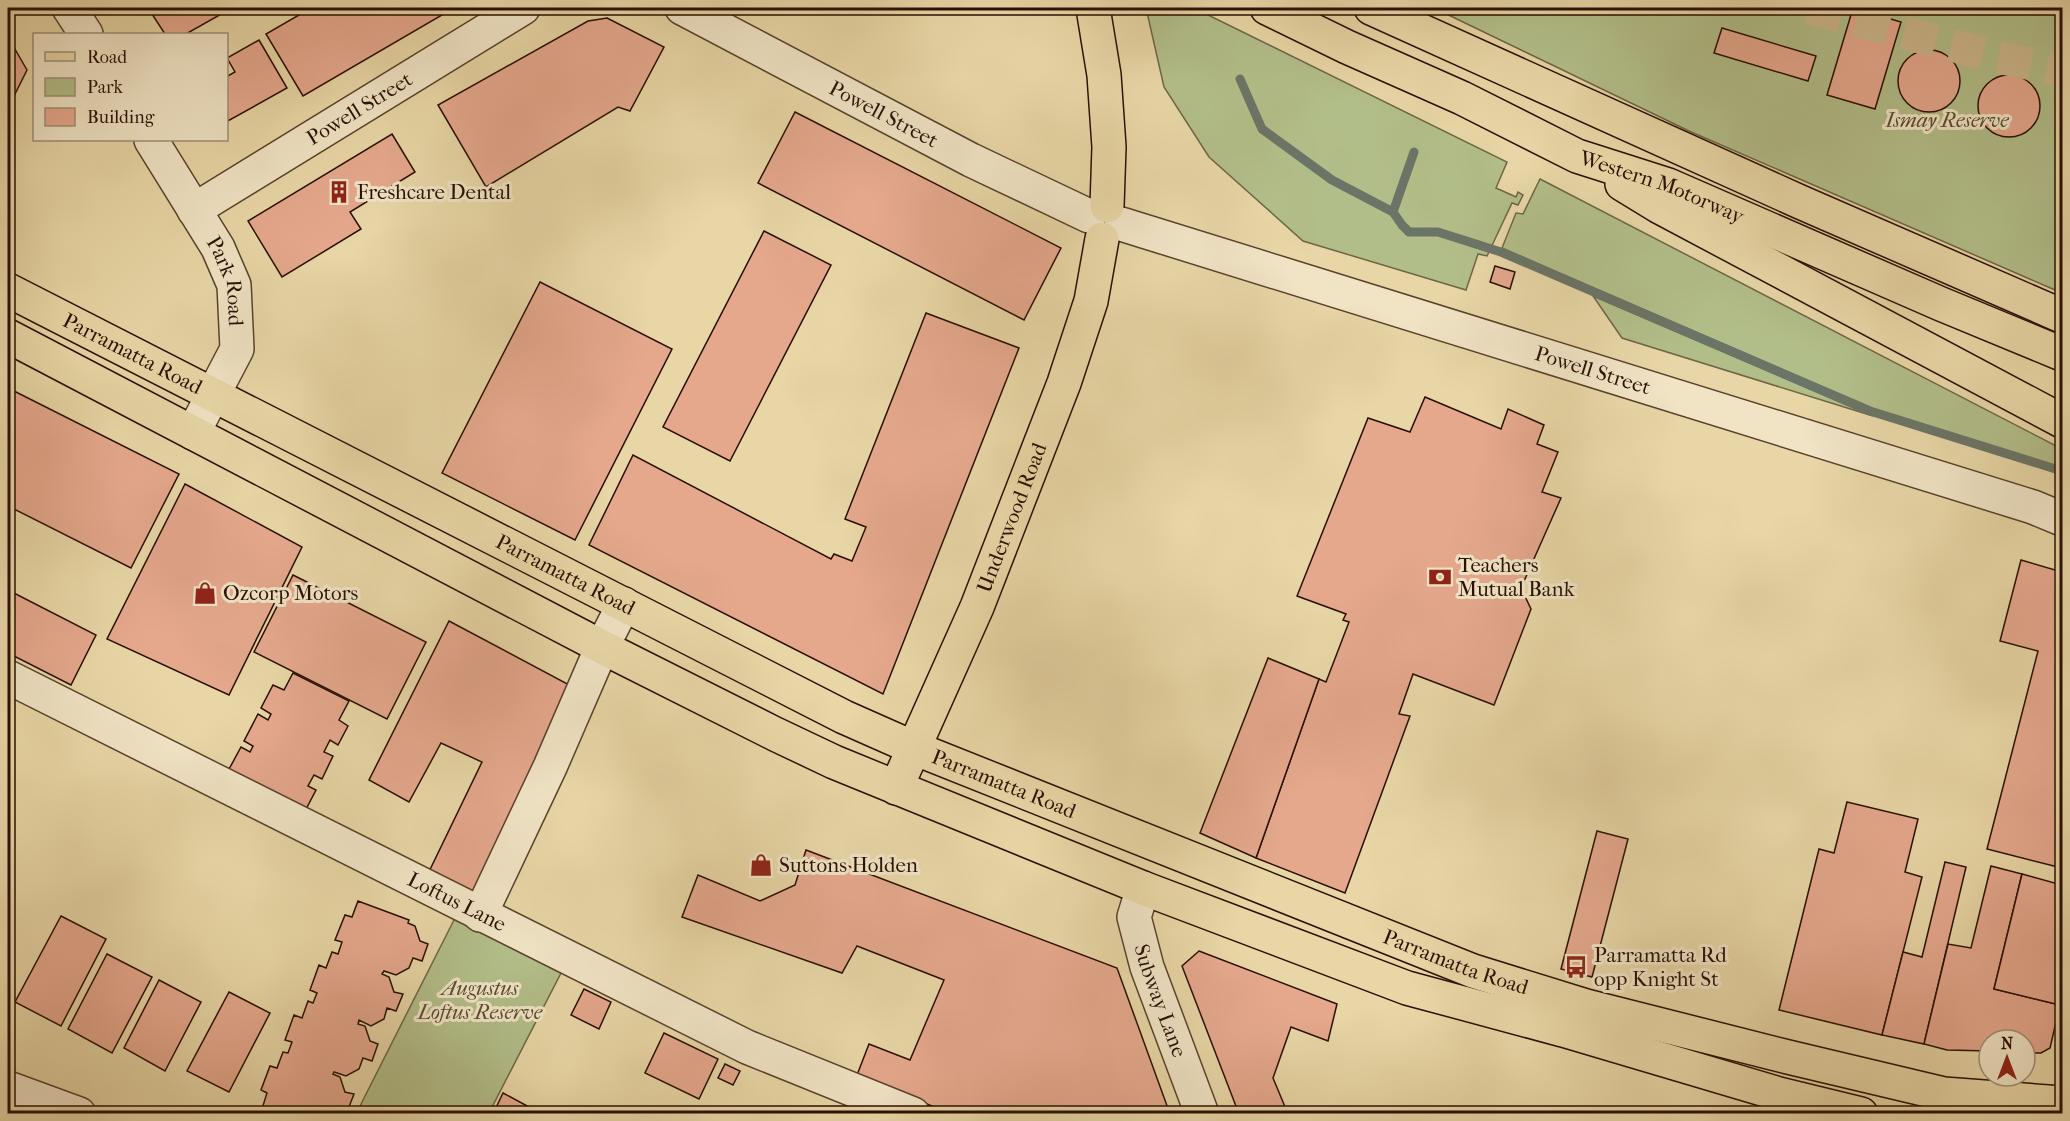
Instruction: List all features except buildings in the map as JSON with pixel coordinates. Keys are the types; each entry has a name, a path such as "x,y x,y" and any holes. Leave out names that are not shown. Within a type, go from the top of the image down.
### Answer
{"main road":[{"name":"Underwood Road","path":"897,788 977,607 1064,383 1091,301 1105,221 1109,147 1104,75 1093,8"},
{"name":"Western Motorway","path":"1267,8 1347,47 1462,98 1577,156 1668,185 2062,354"},
{"name":"Western Motorway","path":"1371,8 1797,201 2062,316"},
{"path":"1577,156 1658,206 2062,421"},
{"name":"Parramatta Road","path":"8,290 844,717 914,748 1473,971 1586,1006 1944,1094 2062,1103"},
{"name":"Parramatta Road","path":"8,336 602,647 775,734 897,788 1143,888 1407,988 1563,1030 1816,1108 1861,1113"}],"street":[{"path":"69,8 85,33"},
{"name":"Powell Street","path":"194,210 524,8"},
{"name":"Powell Street","path":"682,8 971,160 1105,221 1826,441 2033,507 2062,519"},
{"name":"Park Road","path":"152,141 218,248 234,285 237,350 194,433"},
{"path":"480,915 624,603"},
{"name":"Loftus Lane","path":"8,677 747,1047 913,1113"},
{"name":"Subway Lane","path":"1143,888 1134,917 1147,967 1202,1113"},
{"path":"1816,1108 1826,1066"},
{"path":"8,1088 79,1113"}],"green space":[{"path":"1146,8 1194,8 1507,162 1496,188 1516,197 1518,192 1523,195 1518,205 1512,203 1487,256 1478,254 1466,290 1303,241 1209,157 1164,87"},
{"name":"Ismay Reserve","path":"1434,8 2062,8 2062,293 1689,131"},
{"path":"1540,179 2062,449 2062,468 1871,408 1502,248 1516,213 1523,214"},
{"path":"1593,296 1873,416 1622,338"},
{"name":"Augustus Loftus Reserve","path":"455,918 561,973 489,1113 356,1114"}],"waterway":[{"path":"1240,79 1262,129 1332,180 1393,212 1409,232 1438,232 1501,252 1870,411 2062,471"},
{"path":"1393,212 1414,152"}],"tunnel":[{"path":"1809,8 1997,57 2062,70"}],"place":[{"name":"Freshcare Dental","path":"339,192"},
{"name":"Teachers Mutual Bank","path":"1440,577"},
{"name":"Ozcorp Motors","path":"205,593"},
{"name":"Suttons Holden","path":"761,865"},
{"name":"Parramatta Rd opp Knight St","path":"1576,967"}]}
